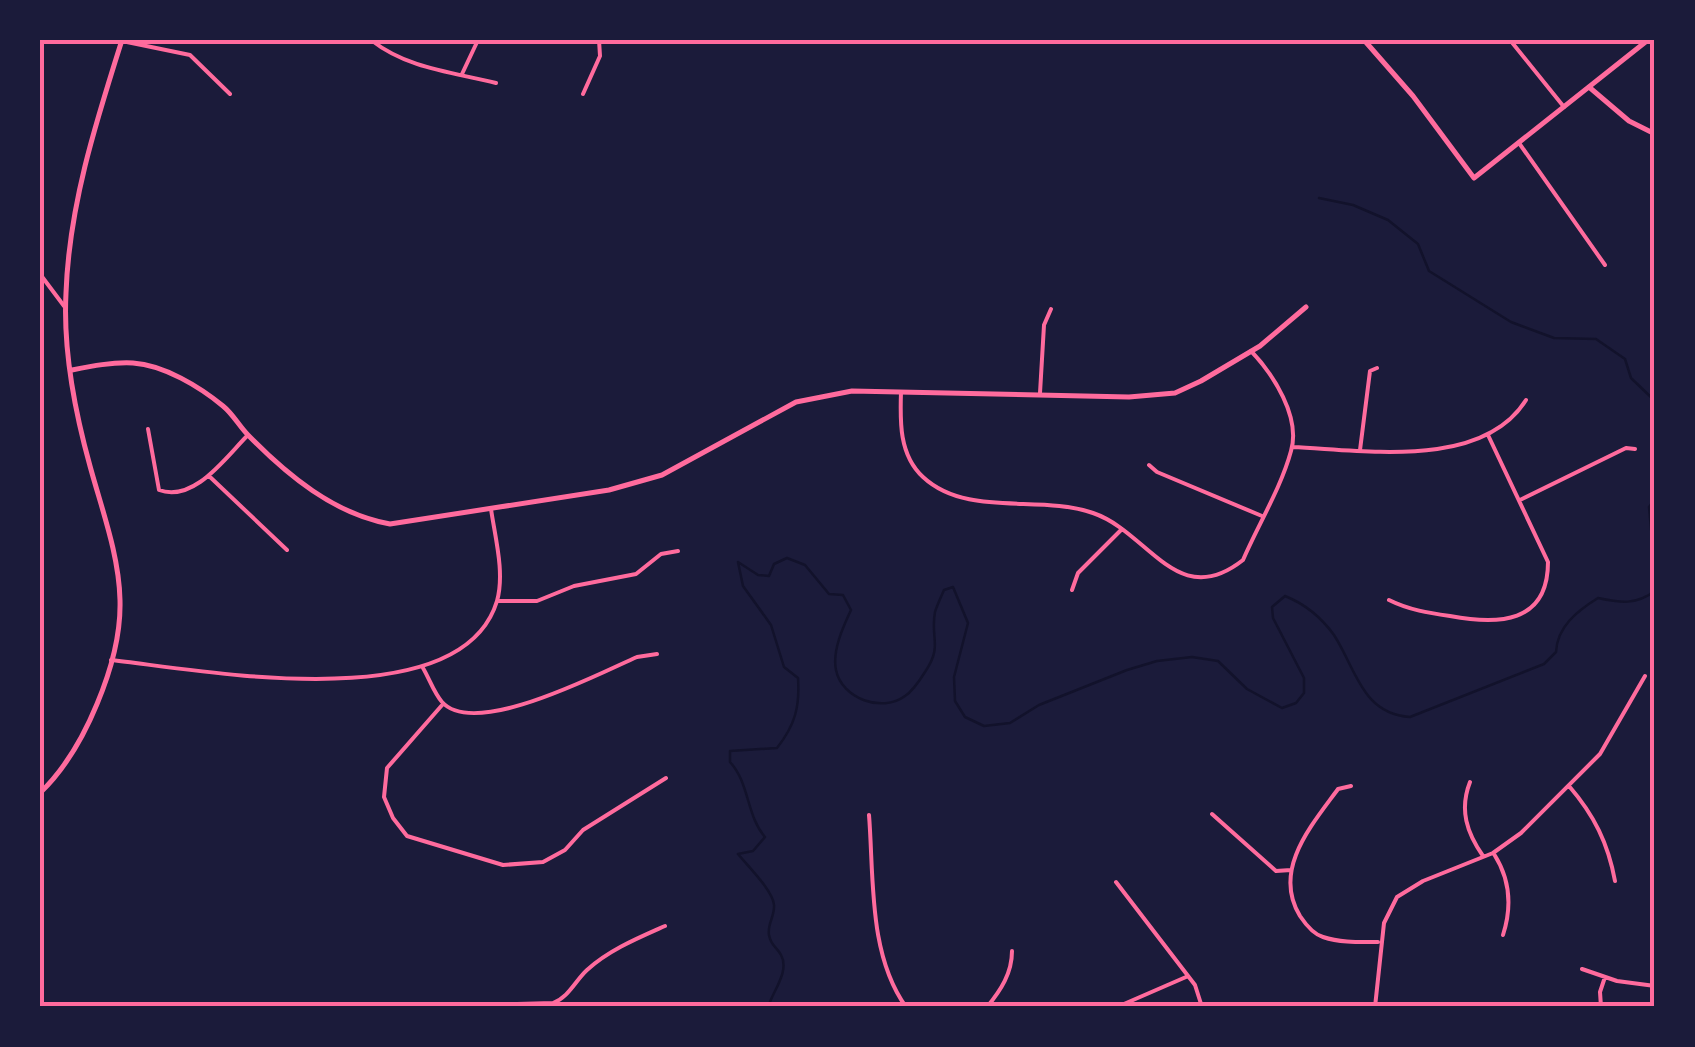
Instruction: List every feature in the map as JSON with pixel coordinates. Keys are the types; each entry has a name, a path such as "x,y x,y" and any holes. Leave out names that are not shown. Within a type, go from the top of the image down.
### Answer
{"street":[{"path":"372,40 388,53 427,69 496,83"},
{"path":"462,74 478,40"},
{"path":"583,94 600,56 599,40"},
{"path":"1364,40 1413,96 1474,178 1648,40"},
{"path":"1510,40 1564,107"},
{"path":"40,793 60,773 86,730 105,686 120,602 116,562 89,461 72,370 66,309 73,225 86,154 122,41 190,55 230,94"},
{"path":"1588,87 1629,121 1655,134"},
{"path":"1518,143 1605,266"},
{"path":"40,274 66,309"},
{"path":"72,370 136,363 179,377 225,407 248,434 305,485 366,520 390,524 609,490 662,475 796,402 852,391 1129,398 1174,393 1251,351 1306,307"},
{"path":"1040,393 1042,336 1051,309"},
{"path":"901,392 901,436 909,457 923,477 943,490 974,500 1072,507 1096,514 1181,575 1204,578 1228,572 1243,560 1292,447 1285,399 1269,370 1251,351"},
{"path":"1360,450 1370,371 1377,368"},
{"path":"1292,447 1442,450 1488,434 1518,412 1526,400"},
{"path":"148,430 160,490 168,493 193,486 209,476 248,434"},
{"path":"1390,600 1405,608 1484,622 1504,621 1528,610 1540,599 1548,581 1548,562 1488,434"},
{"path":"1520,500 1626,448 1635,449"},
{"path":"1149,465 1157,472 1262,516"},
{"path":"209,476 287,550"},
{"path":"112,660 263,678 381,676 423,668 477,636 497,601 499,560 491,510"},
{"path":"1072,590 1078,573 1122,529"},
{"path":"497,601 538,601 574,586 636,574 661,554 678,551"},
{"path":"423,668 443,704 461,712 500,711 528,704 637,656 657,654"},
{"path":"1375,1007 1381,942 1390,908 1398,897 1422,881 1493,853 1521,833 1600,754 1644,676"},
{"path":"443,704 387,768 384,797 392,818 407,836 503,865 543,862 566,850 583,830 666,778"},
{"path":"1470,782 1464,806 1466,821 1470,837 1483,856"},
{"path":"1352,786 1338,788 1313,823 1291,870 1288,886 1304,923 1318,936 1338,941 1381,942"},
{"path":"1569,786 1590,810 1601,832 1616,881"},
{"path":"1212,814 1276,871 1291,870"},
{"path":"869,815 878,938 896,994 906,1007"},
{"path":"1493,853 1507,882 1509,902 1503,935"},
{"path":"1116,882 1188,976 1202,1007"},
{"path":"402,1007 553,1003 562,1000 589,968 631,941 665,926"},
{"path":"987,1007 1007,977 1012,951"},
{"path":"1582,968 1605,977 1655,986"},
{"path":"1117,1007 1188,976"},
{"path":"1601,1007 1605,977"}],"waterway":[{"path":"1319,198 1353,205 1388,220 1418,244 1429,271 1511,322 1554,338 1596,339 1625,359 1631,378 1655,401"},
{"path":"1655,499 1649,507 1655,571"},
{"path":"768,1007 783,968 781,955 769,935 773,899 738,854 753,851 765,837 730,762 730,751 777,748 795,715 798,678 784,667 771,625 743,586 738,562 758,575 769,576 774,564 787,558 805,565 829,594 843,595 851,610 837,647 836,670 846,689 875,703 896,701 921,678 933,655 936,609 944,590 953,587 968,623 954,677 955,701 965,717 984,726 1010,723 1039,705 1127,670 1192,657 1218,661 1247,689 1282,708 1296,703 1304,693 1304,678 1273,618 1272,607 1285,596 1306,607 1329,628 1371,699 1381,708 1410,717 1544,664 1556,652 1560,635 1570,620 1598,598 1628,602 1655,591"}]}
